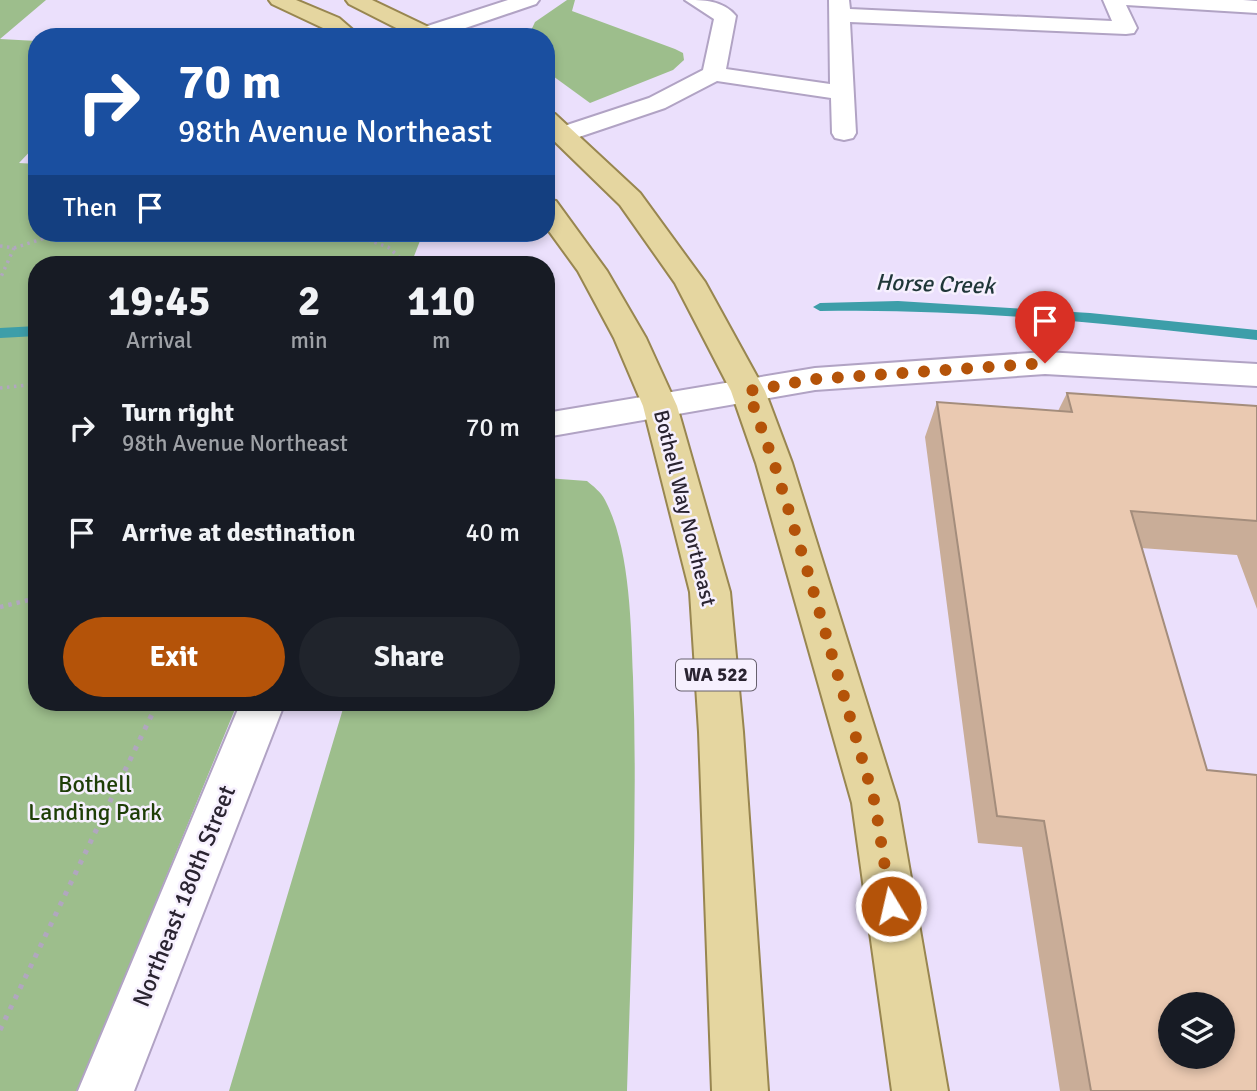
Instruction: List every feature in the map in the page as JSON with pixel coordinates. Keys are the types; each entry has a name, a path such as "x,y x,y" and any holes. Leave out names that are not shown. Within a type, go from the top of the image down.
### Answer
{"main road":[{"path":"279,0 338,28"},
{"path":"356,0 410,28"},
{"path":"555,126 630,199 690,282 748,391 782,488 875,803 917,1076"},
{"name":"Bothell Way Northeast","path":"555,220 592,271 611,304 634,347 660,406 710,592 721,732 740,1091"}],"street":[{"path":"448,28 530,0"},
{"path":"695,0 725,16 714,74"},
{"path":"844,133 840,7 998,12 1126,29 1112,0"},
{"path":"1130,0 1257,7"},
{"path":"555,126 657,103 714,74 842,93"},
{"path":"555,424 815,379 1045,363 1257,375"},
{"name":"Northeast 180th Street","path":"106,1091 259,711"}],"path":[{"path":"0,246 14,248 32,242"},
{"path":"379,242 399,256"},
{"path":"0,279 14,248"},
{"path":"0,388 28,385"},
{"path":"0,607 28,600"},
{"path":"0,1030 154,711"}],"green space":[{"path":"0,0 46,0 0,39"},
{"path":"567,0 575,0 572,11 675,49 683,53 684,60 673,70 590,103 555,78 555,28 532,28 535,22"},
{"name":"Bothell Landing Park","path":"0,39 28,41 28,154 19,163 28,164 28,242 420,242 414,256 28,256 28,711 234,711 78,1091 0,1091"},
{"path":"555,479 587,481 605,500 620,540 630,610 635,780 627,1091 229,1091 342,711 555,711"}],"building":[{"path":"1067,393 1257,406 1257,521 1131,511 1207,770 1257,775 1257,1091 1091,1091 1044,821 997,816 937,402 1072,412"}],"waterway":[{"name":"Horse Creek","path":"820,307 898,305 1090,317 1257,335"},
{"name":"Horse Creek","path":"0,333 28,331"}],"route":[{"path":"891,906 875,803 809,576 774,463 748,391 815,379 1045,363"}]}
